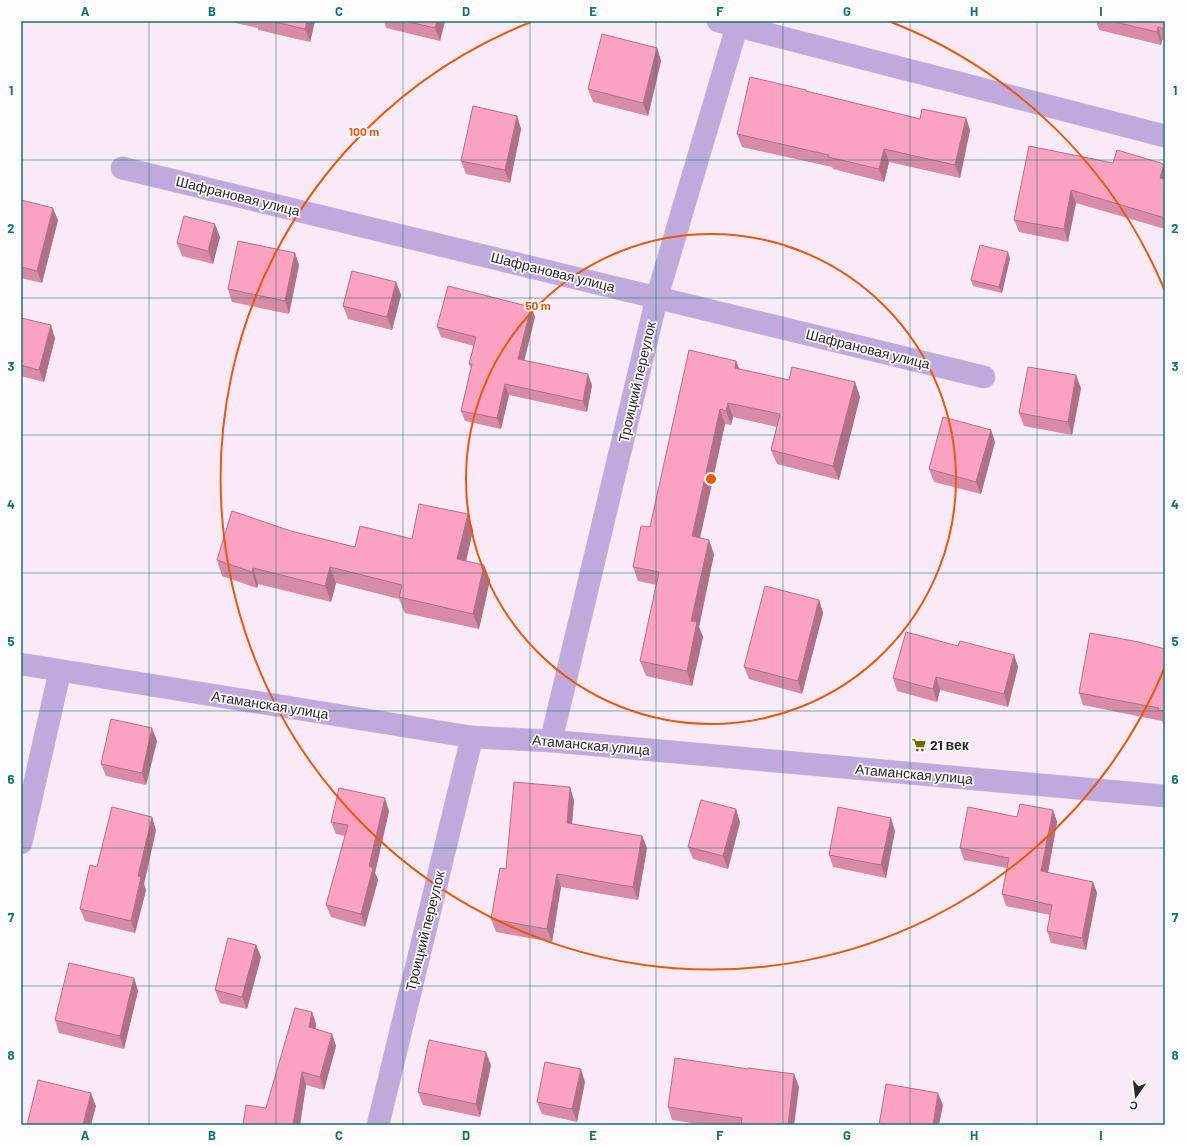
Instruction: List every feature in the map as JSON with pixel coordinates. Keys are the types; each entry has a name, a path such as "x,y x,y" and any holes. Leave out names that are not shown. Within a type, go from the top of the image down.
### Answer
{"street":[{"path":"727,24 1165,136"},
{"name":"Троицкий переулок","path":"552,741 657,297 727,24"},
{"name":"Шафрановая улица","path":"122,168 984,377"},
{"name":"Атаманская улица","path":"21,664 472,737 552,741 1165,796"},
{"path":"21,843 60,671"},
{"name":"Троицкий переулок","path":"378,1125 472,737"}],"building":[{"path":"271,21 307,21 305,29"},
{"path":"405,21 437,21 435,28"},
{"path":"1111,21 1165,21 1165,29 1158,27 1157,32"},
{"path":"602,34 657,48 643,103 588,89"},
{"path":"750,77 920,119 922,109 966,118 955,165 884,149 879,169 828,157 829,155 737,134"},
{"path":"473,106 517,116 505,170 461,161"},
{"path":"1029,146 1113,163 1117,150 1164,164 1160,178 1165,179 1165,218 1071,190 1064,229 1014,220"},
{"path":"21,200 53,208 37,271 21,267"},
{"path":"184,216 215,224 208,251 177,243"},
{"path":"238,241 295,253 285,301 228,289"},
{"path":"980,245 1008,252 999,287 971,280"},
{"path":"352,271 396,282 387,317 343,306"},
{"path":"448,286 531,307 518,359 588,374 583,401 505,384 497,418 461,411 472,364 469,364 476,337 437,327"},
{"path":"21,318 51,325 39,370 21,365"},
{"path":"689,350 736,361 735,368 789,380 792,367 855,382 833,466 771,450 780,414 728,403 726,411 720,409 692,536 709,540 691,621 697,622 687,671 640,661 659,572 633,567 641,526 650,527"},
{"path":"1028,367 1076,375 1068,422 1019,413"},
{"path":"943,417 991,430 976,482 929,469"},
{"path":"419,504 468,514 457,559 484,565 473,614 399,597 402,585 330,567 325,586 253,568 252,572 217,560 232,511 291,531 355,547 360,526 412,539"},
{"path":"765,586 819,600 798,681 744,667"},
{"path":"906,632 958,646 960,641 1014,655 1004,694 936,677 933,689 893,678"},
{"path":"1090,633 1139,642 1165,649 1165,711 1158,710 1159,708 1079,693"},
{"path":"111,719 152,728 142,773 101,764"},
{"path":"514,782 570,787 567,823 642,836 633,887 557,874 547,929 491,919 500,868 506,869"},
{"path":"339,788 385,798 369,866 373,868 361,914 326,905 348,825 331,822"},
{"path":"701,800 736,809 723,856 688,847"},
{"path":"1020,804 1053,810 1041,871 1093,882 1082,938 1047,931 1052,905 1002,894 1009,858 960,848 968,807 1017,817"},
{"path":"112,807 152,817 138,876 141,877 131,921 80,909 90,865 97,867"},
{"path":"838,807 891,818 881,865 829,855"},
{"path":"228,938 256,945 242,997 215,990"},
{"path":"69,963 134,978 120,1036 55,1020"},
{"path":"295,1008 312,1012 309,1027 332,1034 320,1077 302,1072 293,1125 243,1125 246,1105 266,1108"},
{"path":"429,1040 486,1052 476,1104 418,1092"},
{"path":"675,1058 794,1074 788,1125 741,1125 742,1118 668,1107"},
{"path":"545,1062 581,1069 572,1109 537,1102"},
{"path":"38,1080 91,1093 83,1125 27,1125"},
{"path":"886,1084 938,1093 933,1125 879,1125"}],"place":[{"name":"21 век","path":"919,745"}]}
